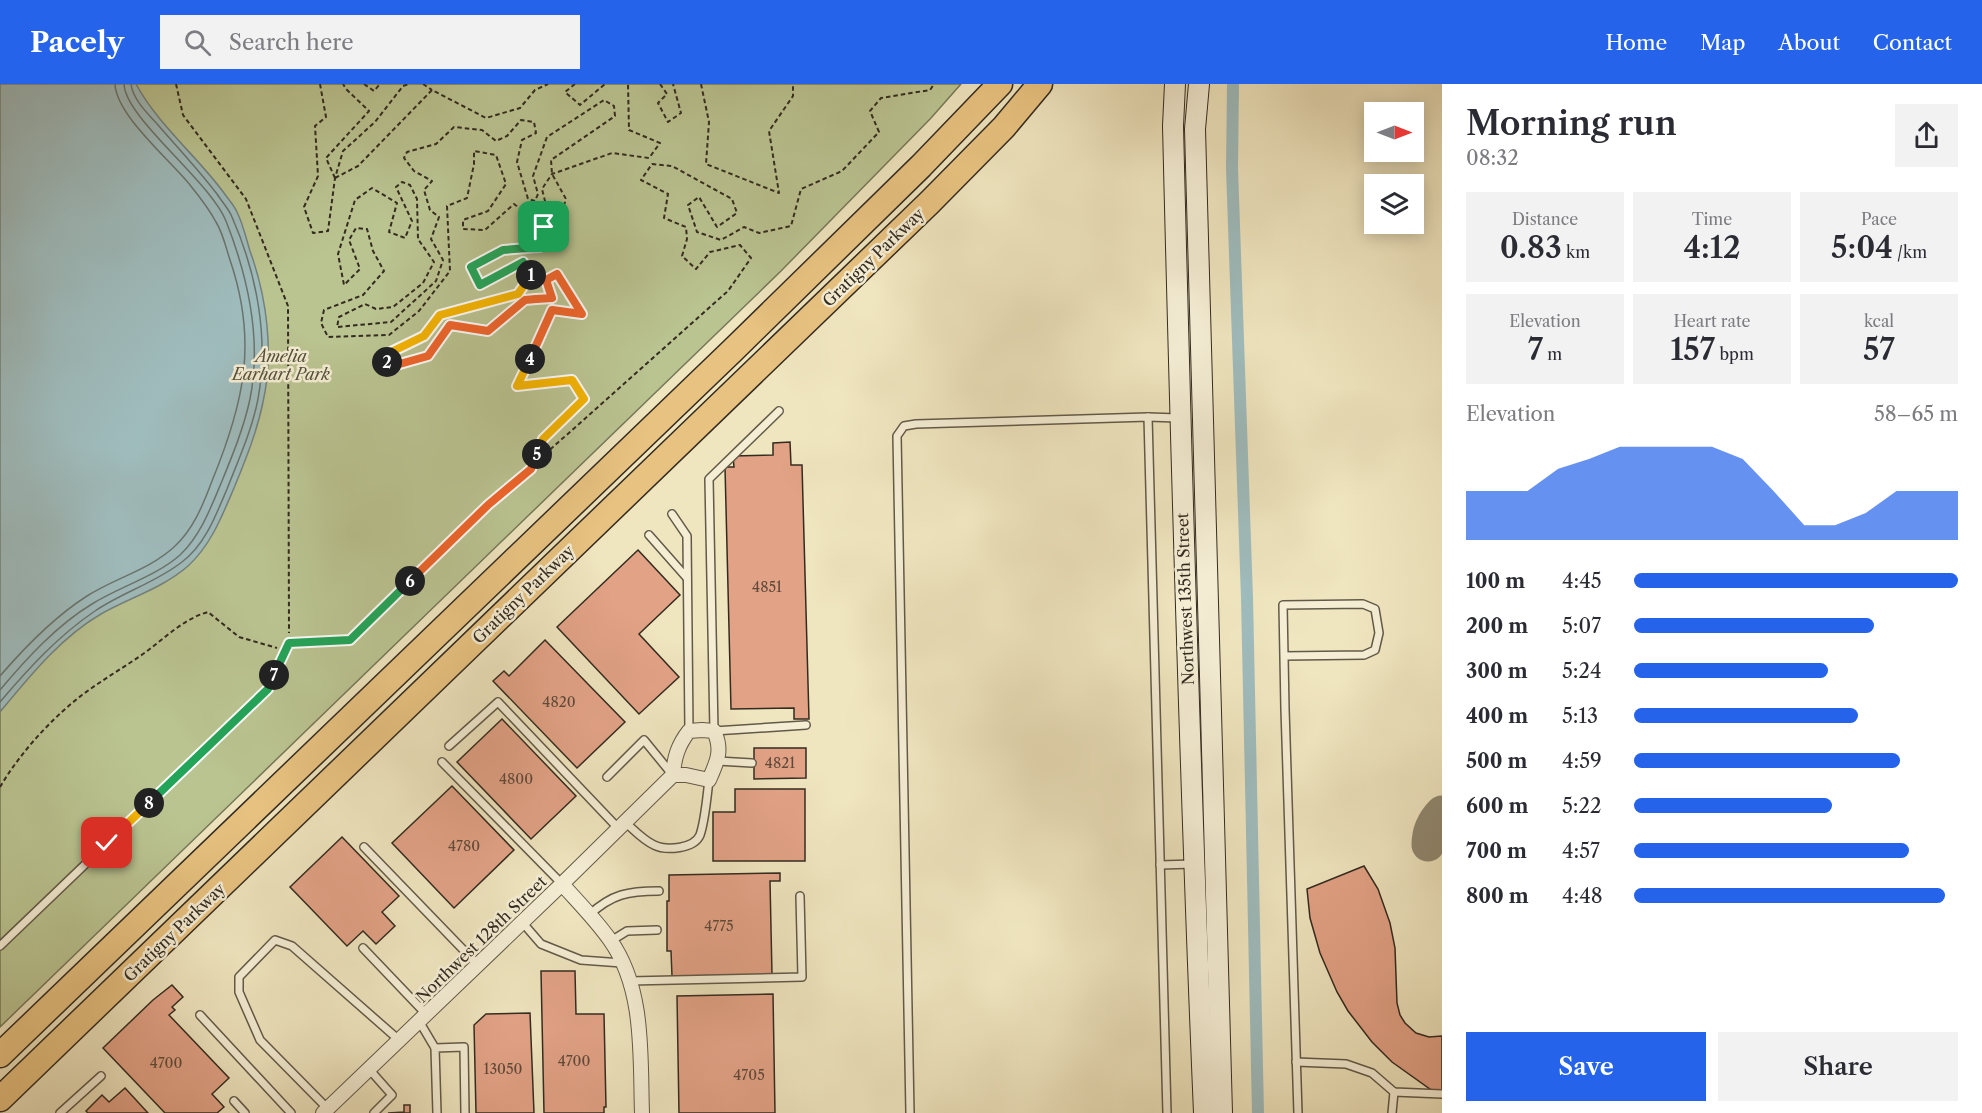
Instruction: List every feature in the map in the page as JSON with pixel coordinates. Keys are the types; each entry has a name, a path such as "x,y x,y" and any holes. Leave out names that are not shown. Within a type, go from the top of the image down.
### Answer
{"highway":[{"name":"Gratigny Parkway","path":"0,1055 732,351 921,166 1000,84"},
{"name":"Gratigny Parkway","path":"0,1099 928,203 1004,127 1040,84"}],"main road":[{"name":"Northwest 135th Street","path":"1176,84 1173,126 1180,418 1193,864 1204,1113"},
{"name":"Northwest 135th Street","path":"1199,84 1195,129 1222,1113"},
{"path":"1180,418 1203,418"}],"street":[{"path":"689,731 714,731 720,749 718,761 709,780 673,775 673,763 678,748 689,731"},
{"name":"Northwest 128th Street","path":"327,1112 673,775"},
{"path":"562,884 611,940 630,981 639,1024 642,1113"}],"lane":[{"path":"779,411 709,479 714,731 806,725"},
{"path":"1148,417 1167,1113"},
{"path":"910,1113 897,436 904,426 916,424 1180,418"},
{"path":"672,514 687,536 689,731"},
{"path":"649,535 687,578"},
{"path":"1284,656 1364,655 1375,650 1378,633 1375,609 1363,604 1283,605 1284,656 1298,1113"},
{"path":"0,946 268,689 287,646"},
{"path":"449,746 498,702 621,825 656,846 687,847 700,835 709,780"},
{"path":"607,777 644,740 673,775"},
{"path":"718,761 752,763"},
{"path":"442,762 562,884"},
{"path":"364,847 478,965"},
{"path":"1160,865 1193,864"},
{"path":"589,915 602,902 621,895 641,891 659,891"},
{"path":"630,981 802,976 800,896"},
{"path":"522,922 541,944 581,960 622,963"},
{"path":"611,940 627,931 657,930"},
{"path":"327,1112 260,1040 239,992 239,976 275,940 292,946 399,1040"},
{"path":"363,948 422,1018 435,1048 437,1113"},
{"path":"200,1015 291,1113"},
{"path":"435,1048 464,1047 465,1113"},
{"path":"1296,1062 1346,1064 1372,1073 1394,1092 1442,1094"},
{"path":"369,1070 392,1095 374,1113"},
{"path":"60,1113 101,1076"},
{"path":"1392,1113 1394,1092"},
{"path":"234,1101 245,1113"}],"path":[{"path":"176,84 183,115 246,199 288,306 287,646"},
{"path":"320,84 326,117 315,126 318,176 304,207 313,233 328,231 334,178 343,151 375,122 403,86 409,84"},
{"path":"334,178 326,158 369,111 343,84"},
{"path":"364,84 374,91 380,84"},
{"path":"423,84 486,118 520,108 535,90 548,84"},
{"path":"575,84 565,92 580,105 605,84"},
{"path":"531,469 543,439 584,399 572,380 517,386 552,310 582,314 557,274 546,280 552,298 525,300 488,331 450,325 428,356 389,367 385,355 424,336 440,315 518,294 531,274 523,262 480,285 471,267 503,250 540,247 544,227 514,204 484,230 463,229 463,220 488,211 506,184 496,155 474,151 474,164 467,198 447,206 450,271 420,311 389,335 328,337 321,323 324,310 363,295 384,271 373,251 367,229 356,228 349,240 360,269 344,285 338,254 355,200 372,188 397,203 389,232 405,238 412,221 396,187 402,182 410,185 417,199 418,239 434,262 423,283 393,307 376,309 365,304 339,317 337,327 391,322 436,281 443,260 431,239 438,217 430,210 424,190 432,181 414,171 404,158 407,152 435,144 454,127 482,130 496,141 507,136 521,120 534,122 536,133 522,140 517,162 528,199 535,201 538,194 533,176 547,137 604,100 614,106 615,116 551,160 552,174 566,200 561,214 548,213 542,189 552,174 612,153 649,158 660,143 629,130 628,84"},
{"path":"660,84 667,94 658,103 668,123 681,113 673,84"},
{"path":"700,84 709,123 706,164 779,193 769,131 793,96 793,84"},
{"path":"0,787 12,766 57,716 83,694 144,653 193,616 208,612 239,637 287,646 350,640 488,505 729,291 751,258 740,245 710,252 696,269 682,256 687,239 686,227 664,218 668,194 641,180 652,164 672,166 732,200 737,213 717,227 699,197 688,205 698,232 722,240 744,227 759,233 791,226 801,189 842,171 879,132 870,111 881,98 930,90 934,84"},
{"path":"334,178 358,166 432,90"}],"green space":[{"name":"Amelia Earhart Park","path":"0,84 961,84 931,118 781,271 0,1027"}],"water":[{"path":"0,84 136,84 166,127 213,179 236,209 261,288 267,326 268,364 254,435 225,509 203,549 188,566 168,581 101,614 72,634 46,658 0,712"}],"building":[{"path":"790,442 791,465 802,465 809,719 794,719 794,708 731,709 725,467 734,467 733,456 773,455 773,443"},
{"path":"638,550 680,595 639,634 679,677 639,714 557,627"},
{"path":"545,640 625,722 577,768 493,681 504,671 509,676"},
{"path":"502,719 576,796 531,839 457,762"},
{"path":"754,748 806,748 806,778 754,779"},
{"path":"452,786 514,850 454,908 392,843"},
{"path":"735,789 805,789 805,861 713,861 713,812 735,812"},
{"path":"342,837 399,896 382,912 395,926 376,944 363,931 347,946 290,887"},
{"path":"1364,866 1378,889 1390,923 1395,948 1397,1003 1400,1015 1416,1033 1429,1037 1442,1036 1442,1090 1437,1094 1392,1062 1372,1042 1348,1011 1320,953 1310,918 1307,889"},
{"path":"780,873 780,881 770,881 772,975 672,976 671,951 667,951 669,875"},
{"path":"541,971 575,971 576,1014 604,1014 606,1107 604,1107 604,1113 544,1113"},
{"path":"172,985 183,997 172,1007 175,1010 169,1015 229,1078 212,1094 224,1107 217,1113 165,1113 103,1048"},
{"path":"773,994 775,1113 679,1113 677,996"},
{"path":"530,1013 534,1113 476,1113 474,1025 486,1014"},
{"path":"125,1088 148,1113 88,1113 86,1111 102,1095 109,1102"},
{"path":"404,1105 410,1105 410,1113 388,1113 404,1112"}],"waterway":[{"path":"1233,84 1232,168 1247,598 1258,1113"}],"taxiway":[{"path":"1428,845 1431,827 1442,812"}],"route":[{"path":"107,843 268,689 289,643 350,640 488,505 531,469 543,439 584,399 572,380 517,386 552,310 582,314 557,274 546,280 552,298 525,300 488,331 450,325 428,356 389,367 385,355 424,336 440,315 518,294 531,274 523,262 480,285 471,267 503,250 540,247 544,227"}]}
